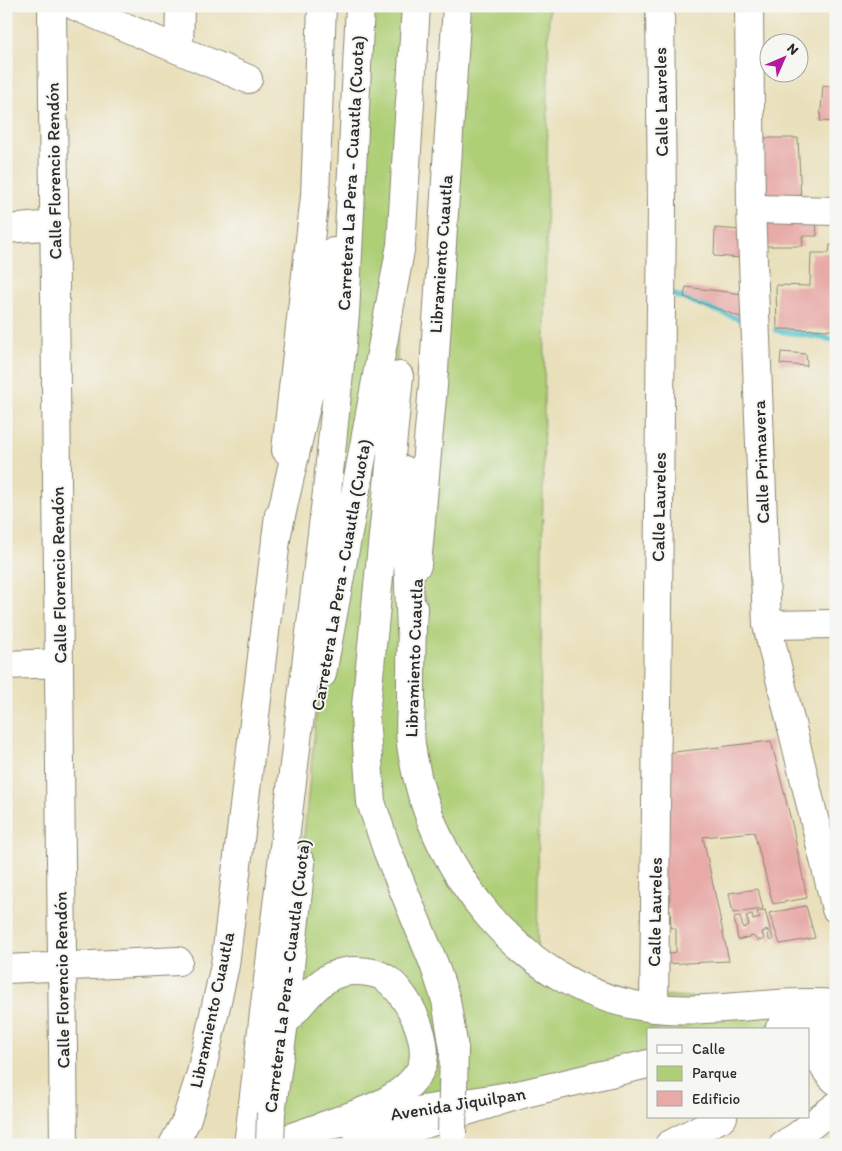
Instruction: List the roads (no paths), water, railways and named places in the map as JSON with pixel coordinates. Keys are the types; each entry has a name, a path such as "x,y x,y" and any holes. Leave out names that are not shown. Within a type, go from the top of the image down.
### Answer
{"main road":[{"name":"Calle Florencio Rendón","path":"52,6 64,1145"},
{"path":"75,6 248,79"},
{"path":"179,50 180,6"},
{"name":"Libramiento Cuautla","path":"172,1145 186,1121 201,1073 225,965 315,196 322,6"},
{"name":"Carretera La Pera - Cuautla (Cuota)","path":"261,1135 345,314 352,134 360,6"},
{"name":"Carretera La Pera - Cuautla (Cuota)","path":"261,1135 284,1022 318,697 401,245 416,6"},
{"name":"Libramiento Cuautla","path":"457,6 433,386 411,631 410,743 422,795 440,841 464,885 502,933 537,962 584,988 629,1003 654,1008 726,1010 817,1002 834,1008"},
{"name":"Calle Laureles","path":"654,1008 662,206 660,6"},
{"name":"Calle Primavera","path":"748,6 751,209 767,624 836,910"},
{"path":"276,538 310,384 352,134"},
{"path":"751,209 836,211"},
{"path":"6,229 55,225"},
{"path":"401,245 399,376 411,631"},
{"path":"399,376 365,716 370,792 387,850 437,973 446,1000 454,1049 451,1139"},
{"path":"767,624 836,624"},
{"path":"6,665 60,663"},
{"path":"6,969 178,960"},
{"path":"284,1022 325,979 343,972 361,971 385,977 410,1006 418,1024 423,1055 420,1071 409,1084 391,1099 324,1126"},
{"path":"784,1028 834,1008"},
{"path":"834,1008 820,1030 817,1053 827,1072 836,1081"},
{"name":"Avenida Jiquilpan","path":"261,1135 522,1094 647,1064"},
{"path":"357,1145 522,1094"},
{"path":"793,1133 836,1106"},
{"path":"669,1145 722,1118"}],"waterway":[{"path":"669,293 748,322"},
{"path":"776,330 836,340"}]}
